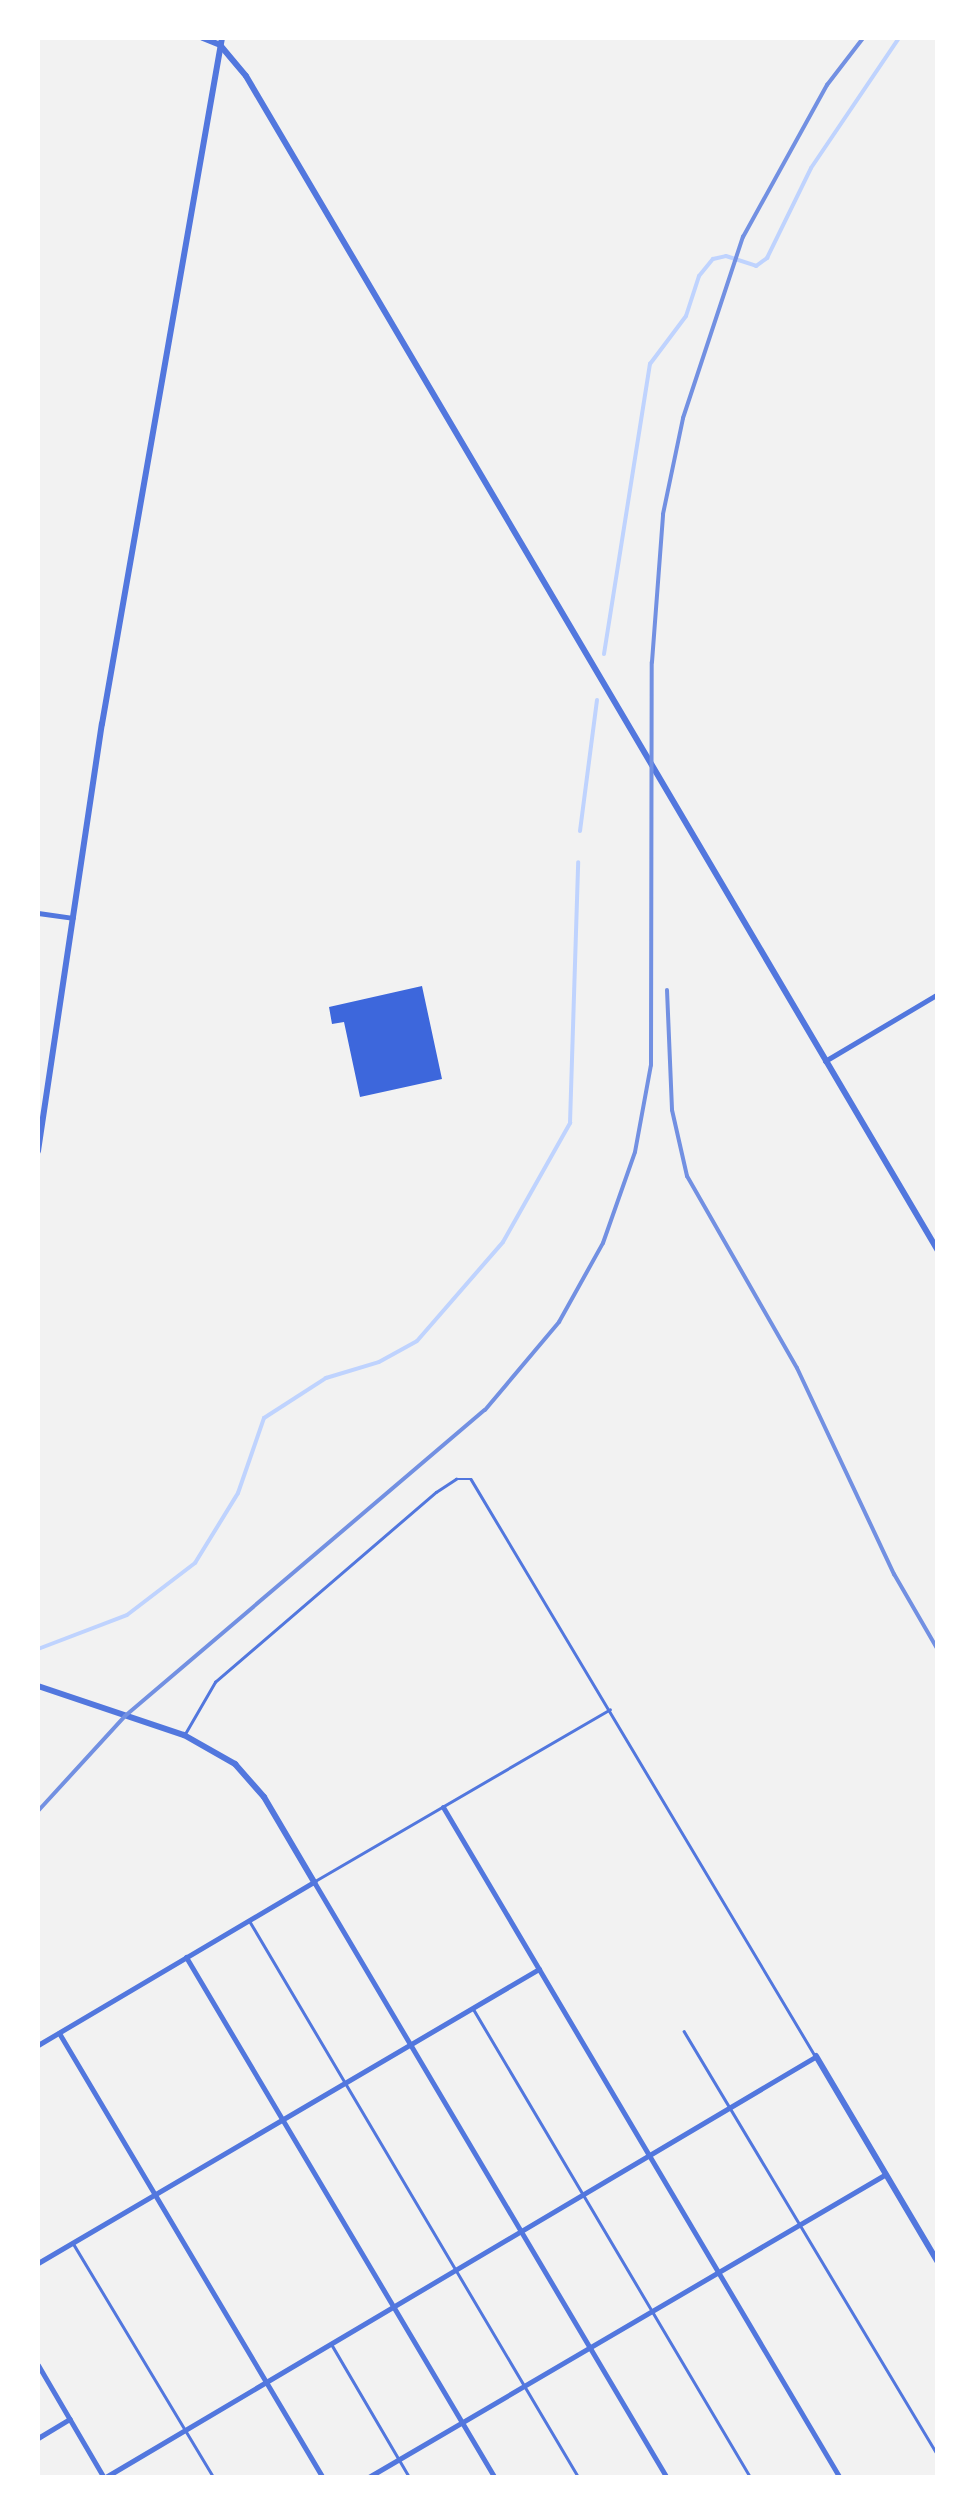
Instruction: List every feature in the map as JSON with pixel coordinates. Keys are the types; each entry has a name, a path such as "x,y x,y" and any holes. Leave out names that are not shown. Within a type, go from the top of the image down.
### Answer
{"street":[{"path":"203,38 220,41 246,76 938,1251"},
{"path":"38,1151 73,918 220,41"},
{"path":"38,912 73,918"},
{"path":"824,1061 938,994"},
{"path":"38,1686 184,1735 250,1778 667,2478"},
{"path":"443,1807 840,2478"},
{"path":"38,2045 314,1882"},
{"path":"186,1957 496,2478"},
{"path":"38,2263 539,1969"},
{"path":"59,2032 323,2478"},
{"path":"38,2369 104,2478 816,2056 938,2262"},
{"path":"367,2478 886,2174"},
{"path":"38,2438 70,2419"}],"lane":[{"path":"184,1735 194,1707 215,1682 436,1492 466,1478 484,1495 816,2056"},
{"path":"314,1882 611,1709"},
{"path":"249,1920 580,2478"},
{"path":"473,2008 751,2478"},
{"path":"684,2032 938,2456"},
{"path":"73,2243 214,2478"},
{"path":"330,2344 410,2478"}],"building":[{"path":"422,986 442,1079 360,1097 344,1022 332,1024 329,1007"}],"waterway":[{"path":"604,654 650,364 686,316 699,276 713,259 726,256 756,266 767,258 811,168 899,38"},
{"path":"580,831 597,700"},
{"path":"38,1649 127,1615 195,1563 238,1493 264,1418 326,1378 379,1362 417,1341 503,1242 570,1123 578,862"}],"railway":[{"path":"38,1811 125,1716 485,1410 559,1322 603,1243 635,1152 651,1065 652,662 663,514 683,418 743,237 827,85 863,38"},
{"path":"667,990 672,1110 687,1176 797,1368 894,1574 938,1650"}]}
